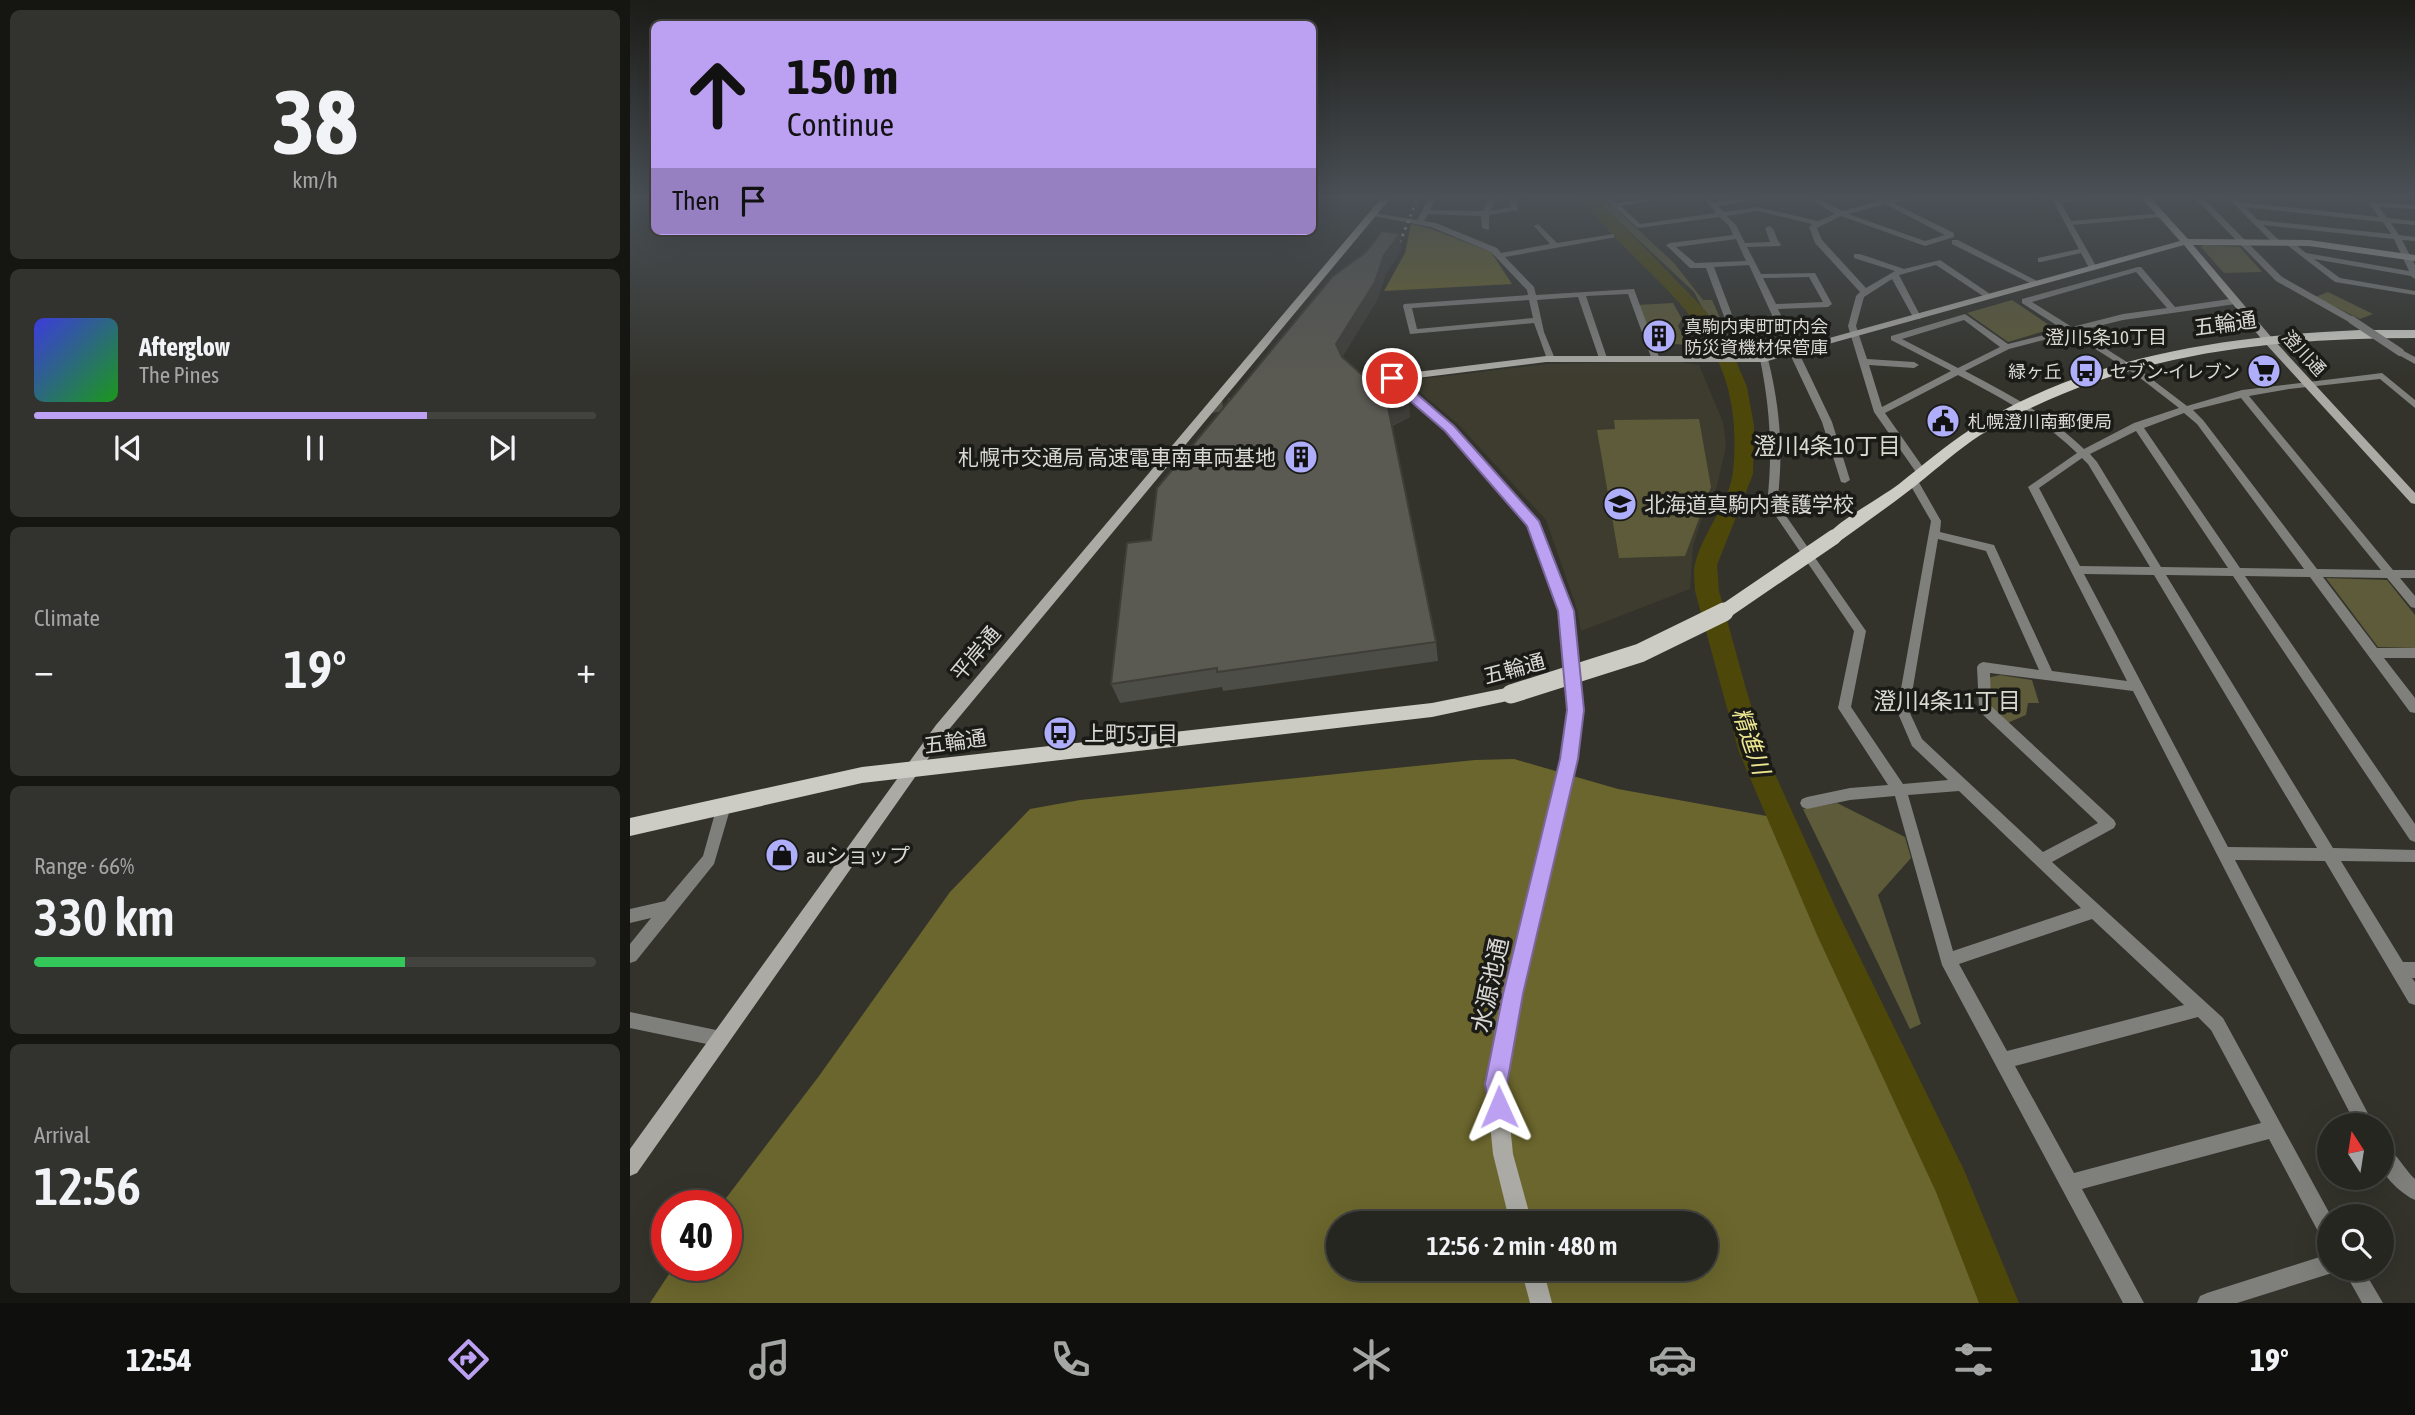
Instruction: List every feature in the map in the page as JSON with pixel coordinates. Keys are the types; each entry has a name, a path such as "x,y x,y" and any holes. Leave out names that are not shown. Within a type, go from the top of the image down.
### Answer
{"main road":[{"name":"五輪通","path":"630,827 862,775 1420,712 1511,694 1606,666 1681,635 1766,586 1984,427 2090,376 2204,348 2268,340 2415,334"}],"street":[{"name":"平岸通","path":"630,1166 911,771 1001,657 1339,256"},
{"path":"1501,256 1534,296 1538,320 1551,359 1764,359 2127,256 2172,309"},
{"path":"1682,256 1693,266 1750,263"},
{"path":"1747,256 1827,422 1844,480"},
{"path":"1832,256 1864,291"},
{"path":"1857,256 1898,272 1917,317"},
{"path":"1983,256 2035,282"},
{"path":"2041,260 2058,256"},
{"path":"2086,256 2092,266"},
{"name":"澄川通","path":"2198,256 2268,340 2415,500"},
{"path":"2257,256 2286,285 2352,320 2415,362"},
{"path":"2305,256 2338,280 2415,293"},
{"path":"2313,256 2415,275 2412,258 2394,256"},
{"path":"1989,296 1937,262 1898,272 1864,291 1852,326 1879,412 1917,477 1936,521 1903,710 1917,741 1960,785 2217,1024 2317,1210"},
{"path":"1709,265 1735,331 1740,360"},
{"path":"2138,269 2025,301 2184,407 2200,422 2415,708"},
{"path":"1758,276 1812,275 1828,304 1772,307"},
{"path":"1626,280 1655,357"},
{"path":"1538,320 1413,332 1407,306 1631,291"},
{"path":"1581,294 1603,358"},
{"path":"1879,412 1955,371 2007,347 2068,330 2172,309 2236,301"},
{"path":"2007,347 1965,317 1894,338 2021,407 2068,437 2100,473 2329,855 2407,970 2415,998"},
{"path":"1735,331 1780,328"},
{"name":"水源池通","path":"1518,1211 1503,1154 1496,1084 1513,994 1569,759 1576,710 1566,611 1534,525 1449,428 1392,378 1551,359"},
{"path":"1764,359 1775,407 1778,463 1772,503 1860,631 1844,708 1900,791 1948,960 2134,1303"},
{"path":"1865,362 1914,365"},
{"path":"2359,1113 2033,487 2083,452 2137,425 2184,407 2242,393 2307,382 2382,376 2415,405"},
{"path":"2242,393 2415,604"},
{"path":"2137,425 2415,836"},
{"path":"1933,534 1990,548 2047,673"},
{"path":"2077,570 2415,574"},
{"path":"2373,653 2415,653"},
{"path":"2042,860 2109,824 1985,708 1983,667 2047,673 2137,687"},
{"path":"1807,803 1850,794 1960,785"},
{"path":"630,956 709,859 724,806"},
{"path":"2225,853 2415,856"},
{"path":"630,916 670,907"},
{"path":"1948,960 2094,911"},
{"path":"2002,1061 2202,1008"},
{"path":"630,1020 720,1039"},
{"path":"2068,1184 2272,1129"},
{"path":"2394,1170 2415,1191"},
{"path":"2207,1303 2317,1268"},
{"path":"1535,1281 1541,1303"},
{"path":"2359,1281 2373,1303"}],"shaded area":[{"path":"1403,256 1493,256 1512,284 1384,291"},
{"path":"1656,256 1666,256 1703,300 1712,300 1730,340 1733,355 1728,355 1694,292"},
{"path":"2209,256 2248,256 2262,272 2224,273"},
{"path":"2328,292 2373,314 2360,319 2315,297"},
{"path":"2012,300 2052,327 2051,329 2008,342 1967,313"},
{"path":"1673,303 1682,319 1678,326 1688,345 1675,344 1667,334 1648,336 1637,305"},
{"name":"北海道真駒内養護学校","path":"1674,361 1699,365 1723,422 1726,446 1716,490 1702,518 1693,546 1690,589 1581,631 1577,609 1546,520 1458,424 1410,384 1412,380 1546,364"},
{"path":"1699,419 1711,487 1685,556 1619,558 1597,430 1615,429 1614,420"},
{"path":"2326,578 2387,580 2415,615 2415,648 2378,647"},
{"path":"2000,675 2032,680 2039,703 2028,703 2026,715 2005,724 1989,708 1987,678"},
{"path":"1514,759 1618,789 1772,817 1949,1197 1986,1303 650,1303 664,1281 742,1281 742,1190 732,1190 819,1076 950,892 1030,809 1080,800 1475,760"},
{"path":"1837,803 1905,837 1911,858 1878,895 1921,1024 1910,1029 1803,809"}],"building":[{"name":"札幌市交通局 高速電車南車両基地","path":"1361,256 1384,256 1375,282 1336,344 1342,357 1361,374 1369,372 1409,398 1388,407 1436,642 1217,672 1217,668 1111,684 1127,543 1151,540 1157,488 1332,277"}],"waterway":[{"name":"精進川","path":"1643,256 1699,314 1719,342 1738,387 1744,426 1743,474 1706,565 1707,591 1752,752 1828,925 1951,1183 1999,1303"}],"tunnel":[{"path":"1211,407 1245,402"}],"place":[{"name":"真駒内東町町内会 防災資機材保管庫","path":"1659,336"},
{"name":"緑ヶ丘","path":"2086,371"},
{"name":"セブン-イレブン","path":"2264,371"},
{"name":"札幌澄川南郵便局","path":"1943,421"},
{"name":"札幌市交通局 高速電車南車両基地","path":"1301,457"},
{"name":"北海道真駒内養護学校","path":"1620,504"},
{"name":"上町5丁目","path":"1060,733"},
{"name":"auショップ","path":"782,855"}],"district":[{"name":"澄川5条10丁目","path":"2106,337"},
{"name":"澄川4条10丁目","path":"1827,446"},
{"name":"澄川4条11丁目","path":"1947,701"}],"route":[{"path":"1392,378 1449,428 1534,525 1566,611 1576,710 1569,759 1513,994 1496,1084 1499,1107"}]}
